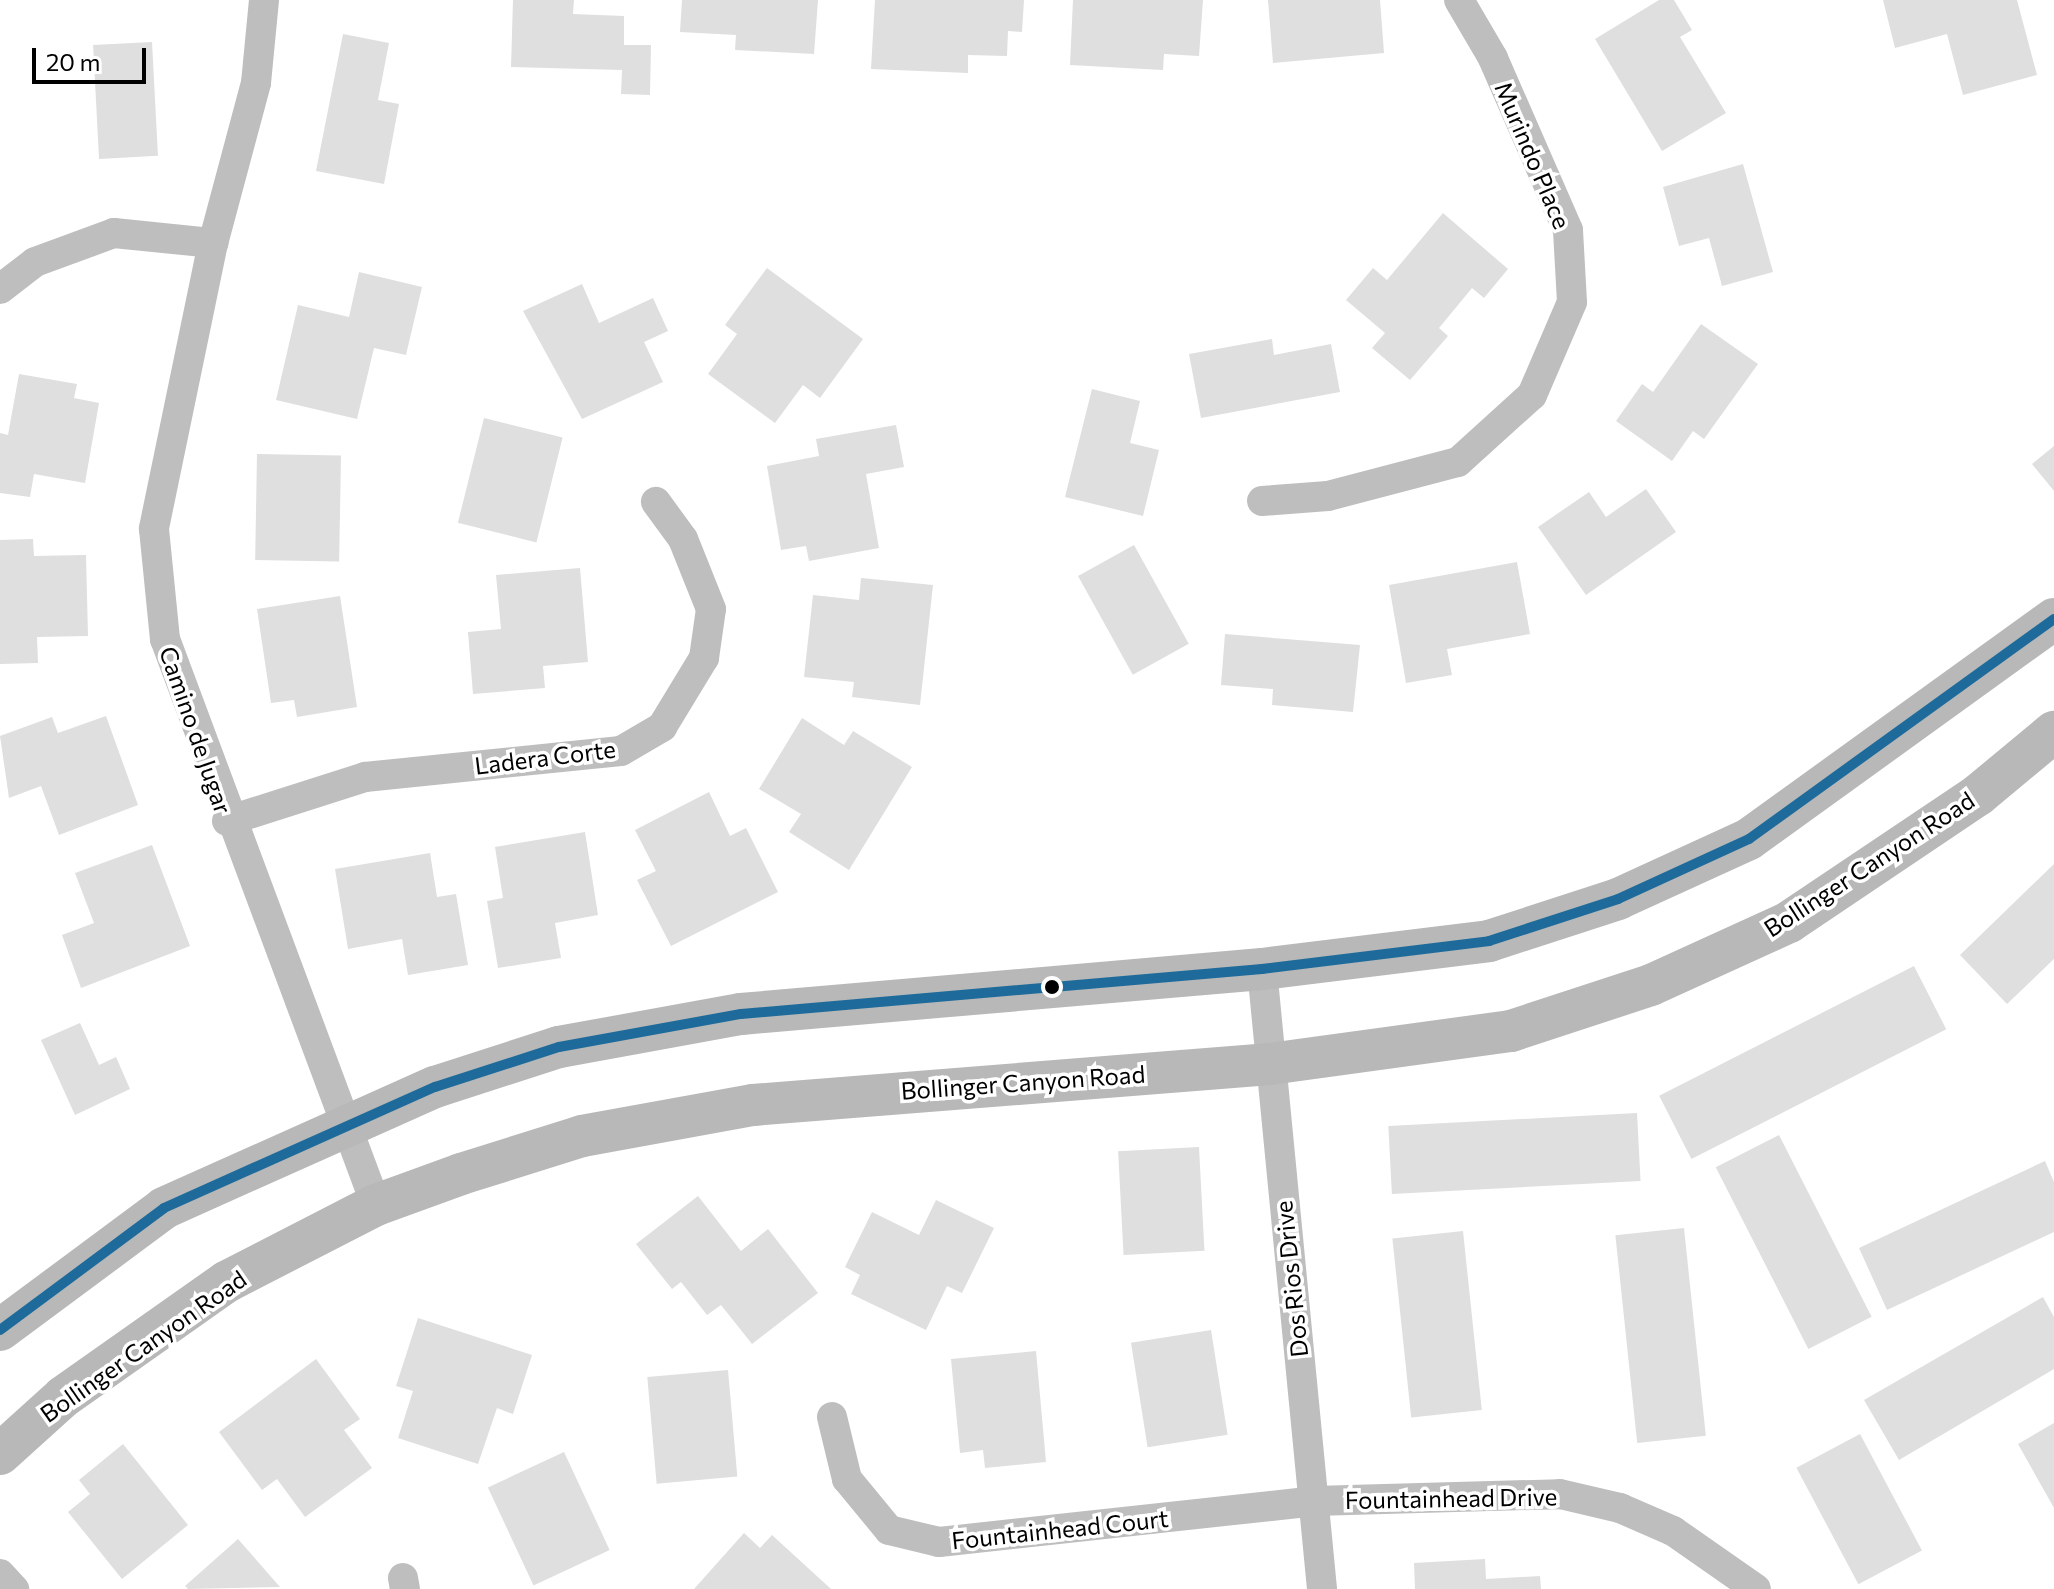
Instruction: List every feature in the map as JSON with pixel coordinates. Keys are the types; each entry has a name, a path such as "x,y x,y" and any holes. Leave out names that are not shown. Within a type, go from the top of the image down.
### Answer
{"main road":[{"path":"0,1330 164,1208 342,1126 559,1047 741,1014 1262,969 1489,941 1618,899 1749,839 2054,619"},
{"name":"Bollinger Canyon Road","path":"0,1454 63,1397 226,1282 376,1205 582,1136 753,1105 1270,1064 1511,1031 1651,985 1789,922 1978,795 2054,732"}],"street":[{"name":"Camino de Jugar","path":"264,0 256,83 213,243 154,529 165,639 227,821 342,1126 376,1205"},
{"name":"Murindo Place","path":"1262,501 1328,496 1458,462 1532,395 1572,302 1568,230 1493,58 1459,0"},
{"path":"0,289 35,262 114,233 213,243"},
{"name":"Ladera Corte","path":"227,821 365,777 621,751 662,727 704,658 711,609 683,539 656,502"},
{"name":"Dos Rios Drive","path":"1262,969 1322,1589"},
{"name":"Fountainhead Court","path":"832,1417 847,1479 889,1530 939,1542 1314,1501"},
{"name":"Fountainhead Drive","path":"1314,1501 1560,1494 1620,1508 1673,1531 1756,1589"},
{"path":"0,1574 14,1589"}],"building":[{"path":"513,0 574,0 573,14 624,16 624,45 651,45 650,95 621,94 622,70 511,67"},
{"path":"682,0 818,0 814,54 735,50 736,35 680,32"},
{"path":"875,0 1024,0 1022,32 1008,31 1007,56 968,55 968,73 871,69"},
{"path":"1073,0 1203,0 1199,56 1164,54 1163,70 1070,65"},
{"path":"1268,0 1380,0 1384,53 1273,63"},
{"path":"1659,0 1674,0 1692,30 1680,37 1726,113 1662,151 1595,39"},
{"path":"1883,0 2017,0 2037,75 1963,95 1947,34 1895,48"},
{"path":"343,34 389,43 378,100 399,104 384,184 316,171"},
{"path":"152,42 158,156 99,159 93,45"},
{"path":"1743,164 1773,272 1722,286 1709,238 1679,246 1663,187"},
{"path":"1443,213 1508,269 1484,298 1472,288 1439,328 1448,336 1410,380 1372,348 1385,333 1346,300 1373,268 1387,280"},
{"path":"767,268 863,339 820,398 803,385 775,423 708,374 737,334 725,325"},
{"path":"359,272 422,287 406,355 374,348 357,419 276,400 298,305 349,317"},
{"path":"582,284 599,323 653,298 668,331 644,342 663,382 582,419 523,311"},
{"path":"1701,324 1758,364 1704,439 1693,431 1672,461 1616,421 1642,384 1653,392"},
{"path":"1272,339 1274,355 1331,344 1340,392 1201,418 1189,354"},
{"path":"19,374 77,384 74,398 99,403 85,483 34,474 30,497 0,493 0,433 8,435"},
{"path":"1092,389 1140,401 1130,443 1159,450 1143,516 1065,497"},
{"path":"484,418 563,438 536,542 458,523"},
{"path":"896,425 904,467 866,474 879,548 809,561 806,546 781,550 767,466 819,456 816,439"},
{"path":"2054,446 2054,491 2032,464"},
{"path":"257,454 341,455 339,561 255,560"},
{"path":"1646,489 1676,532 1586,595 1538,527 1589,492 1606,517"},
{"path":"33,539 34,556 86,555 88,636 37,637 38,663 0,664 0,540"},
{"path":"1134,545 1189,644 1133,675 1078,576"},
{"path":"1517,562 1530,634 1447,649 1452,675 1406,683 1389,585"},
{"path":"580,568 588,662 543,666 545,688 473,694 468,632 501,629 496,575"},
{"path":"861,578 933,585 920,705 852,697 854,682 804,677 813,595 859,600"},
{"path":"340,596 357,707 297,717 294,700 271,703 257,609"},
{"path":"1225,634 1360,645 1353,712 1272,705 1273,689 1221,685"},
{"path":"106,716 138,805 59,835 41,786 9,798 0,736 52,717 58,733"},
{"path":"802,718 844,745 853,731 912,767 849,870 789,832 801,814 759,789"},
{"path":"709,792 730,836 746,828 778,892 671,946 637,880 656,871 635,830"},
{"path":"585,832 598,915 555,923 561,958 498,968 487,901 503,898 495,847"},
{"path":"152,845 190,946 81,988 62,935 94,923 75,873"},
{"path":"430,853 437,897 456,894 468,965 408,975 402,939 348,949 335,869"},
{"path":"2054,864 2054,959 2007,1004 1960,955"},
{"path":"1914,966 1946,1029 1691,1159 1659,1096"},
{"path":"80,1023 99,1065 116,1057 130,1089 75,1115 41,1040"},
{"path":"1637,1113 1641,1181 1392,1194 1388,1126"},
{"path":"1779,1135 1872,1317 1808,1349 1716,1167"},
{"path":"1199,1147 1204,1251 1124,1255 1118,1151"},
{"path":"2045,1161 2054,1182 2054,1232 1887,1310 1859,1248"},
{"path":"698,1196 741,1251 768,1229 818,1293 752,1344 721,1305 707,1315 681,1282 672,1289 636,1244"},
{"path":"936,1200 994,1228 962,1293 947,1286 926,1330 851,1294 860,1275 845,1267 872,1212 919,1235"},
{"path":"1684,1228 1706,1436 1637,1443 1615,1235"},
{"path":"1463,1231 1482,1410 1411,1417 1392,1238"},
{"path":"2043,1297 2054,1317 2054,1369 1899,1460 1864,1400"},
{"path":"418,1318 532,1355 513,1414 497,1408 478,1464 398,1438 413,1391 396,1386"},
{"path":"1211,1330 1228,1435 1148,1447 1131,1343"},
{"path":"1036,1351 1046,1462 985,1468 983,1450 960,1453 951,1359"},
{"path":"316,1359 360,1419 344,1430 372,1468 305,1517 277,1479 262,1490 219,1432"},
{"path":"728,1370 737,1477 657,1484 647,1377"},
{"path":"2054,1423 2054,1508 2018,1444"},
{"path":"1860,1434 1922,1551 1858,1584 1796,1468"},
{"path":"123,1444 188,1525 122,1579 68,1512 90,1494 79,1480"},
{"path":"564,1452 610,1550 534,1585 488,1487"},
{"path":"744,1533 760,1548 772,1535 831,1589 694,1589"},
{"path":"238,1539 280,1587 188,1589 185,1586"},
{"path":"1485,1559 1486,1579 1540,1576 1541,1589 1415,1589 1414,1563"}],"transit line":[{"path":"0,1330 164,1208 435,1087 559,1047 741,1014 1262,969 1489,941 1618,899 1749,839 2054,619"}]}
